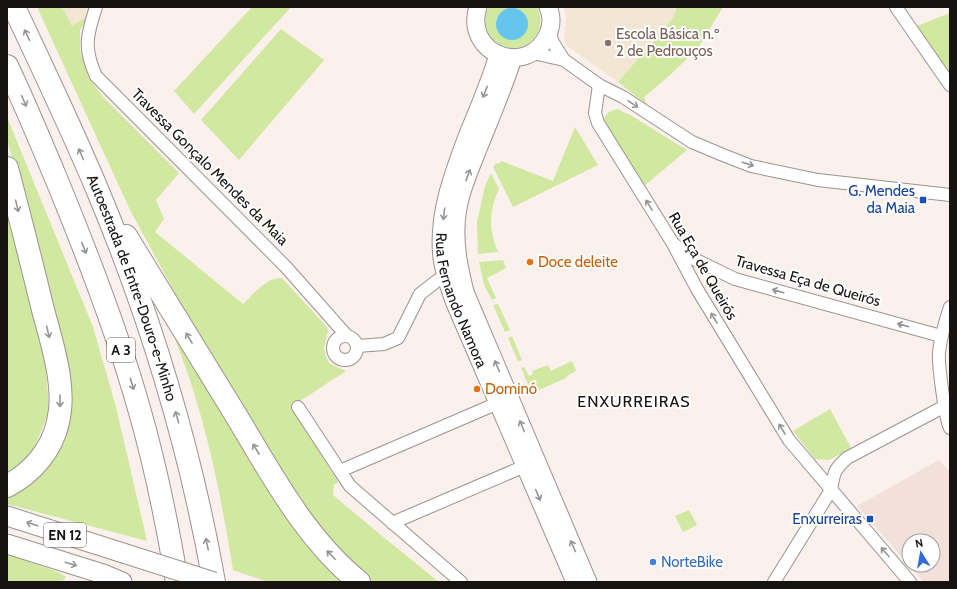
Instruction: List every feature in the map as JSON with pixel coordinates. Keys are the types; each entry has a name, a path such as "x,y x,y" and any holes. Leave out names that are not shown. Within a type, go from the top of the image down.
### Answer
{"highway":[{"name":"Autoestrada de Entre-Douro-e-Minho","path":"14,7 97,189 148,325 178,421 195,488 214,582"},
{"name":"Autoestrada de Entre-Douro-e-Minho","path":"7,66 23,100 92,267 125,361 139,406 155,470 176,582"},
{"path":"7,168 56,362 60,395 58,422 53,438 46,451 38,463 27,473 7,486"},
{"path":"97,189 299,517 326,550 359,582"}],"main road":[{"path":"478,7 476,19 477,30 482,41 489,49 506,56 520,57 533,53 540,46 550,29 551,20 548,7"},
{"name":"Rua Fernando Namora","path":"506,56 449,186 441,237 442,257 446,277 454,302 504,401 588,582"},
{"name":"Rua Fernando Namora","path":"506,56 506,81 463,189 456,227 456,245 459,269 465,292 504,401 525,466 575,582"},
{"name":"EN 12","path":"7,516 214,582"},
{"name":"EN 12","path":"7,544 103,574 122,582"}],"street":[{"name":"Travessa Gonçalo Mendes da Maia","path":"96,7 88,33 87,44 91,65 96,76 286,267 347,336 354,340 357,346"},
{"path":"896,7 950,85"},
{"path":"550,29 552,41 564,60 599,85 623,97 692,142 723,155 751,166 818,180 950,195"},
{"path":"533,53 564,60"},
{"name":"Rua Eça de Queirós","path":"599,85 596,113 598,123 672,242 697,289 789,440 910,582"},
{"name":"Travessa Eça de Queirós","path":"672,242 692,258 735,278 941,336"},
{"path":"347,336 339,338 334,344 334,352 338,358 346,360 353,357 357,350 357,346 384,344 398,338 420,294 438,280 446,277"},
{"path":"950,307 941,336 939,354 945,406 950,428"},
{"path":"340,471 504,401"},
{"path":"774,582 831,490 835,469 847,458 945,406"},
{"path":"298,407 350,486 392,524 461,582"},
{"path":"392,524 525,466"}],"shaded area":[{"path":"62,7 91,7 88,16 72,26"},
{"name":"Escola Básica n.º 2 de Pedrouços","path":"564,7 677,7 673,18 618,82 566,45 564,37 566,17"},
{"path":"939,460 950,472 950,582 924,582 916,573 941,573 941,533 901,533 901,556 857,506"}],"green space":[{"path":"37,7 62,7 72,26 88,16 80,30 80,50 89,78 104,98 179,173 156,200 164,219 155,232 243,304 266,283 276,278 282,278 327,327 328,331 324,348 326,357 330,364 346,371 291,407 338,482 334,485 333,495 439,582 371,582 332,546 300,504 195,330 130,210"},
{"path":"252,7 291,7 194,114 174,91"},
{"path":"489,7 537,7 540,17 539,31 529,43 520,48 509,48 492,38 487,30 485,19","holes":["502,11 527,20 525,32 520,37 508,39 497,30 496,19"]},
{"path":"677,7 723,7 698,48 669,76 644,97 647,105 618,82 673,18"},
{"path":"950,13 950,72 949,73 917,26"},
{"path":"281,29 324,60 239,160 201,120"},
{"path":"617,109 630,115 687,150 644,186 606,128 604,118 609,112"},
{"path":"7,117 93,327 116,407 147,541 7,504 7,493 63,436 38,258 7,139"},
{"path":"575,127 598,165 513,207 493,167 496,163 499,164 501,161 553,181"},
{"path":"491,173 499,189 493,205 491,220 491,228 498,252 478,254 477,222 485,186"},
{"path":"7,204 46,367 49,412 32,453 7,473"},
{"path":"503,260 506,268 487,278 496,298 492,300 484,285 479,262"},
{"path":"498,304 510,330 505,332 493,305"},
{"path":"165,311 347,582 268,582 233,570 218,488 204,426 191,382"},
{"path":"512,336 522,360 518,361 508,338"},
{"path":"572,361 576,371 566,378 532,393 521,368 524,367 529,376 533,374 532,371 548,365 551,371"},
{"path":"830,409 851,448 829,460 815,459 793,431"},
{"path":"689,510 697,525 683,532 675,516"},
{"path":"7,554 58,572 66,577 64,580 55,582 7,582"}],"water":[{"path":"509,8 515,8 525,15 528,24 527,30 521,37 515,40 509,40 499,33 496,27 496,21 503,11"}],"place":[{"name":"Escola Básica n.º 2 de Pedrouços","path":"608,43"},
{"name":"G. Mendes da Maia","path":"923,200"},
{"name":"Doce deleite","path":"530,262"},
{"name":"Dominó","path":"477,389"},
{"name":"Enxurreiras","path":"870,519"},
{"name":"NorteBike","path":"653,562"}],"district":[{"name":"ENXURREIRAS","path":"634,401"}]}
